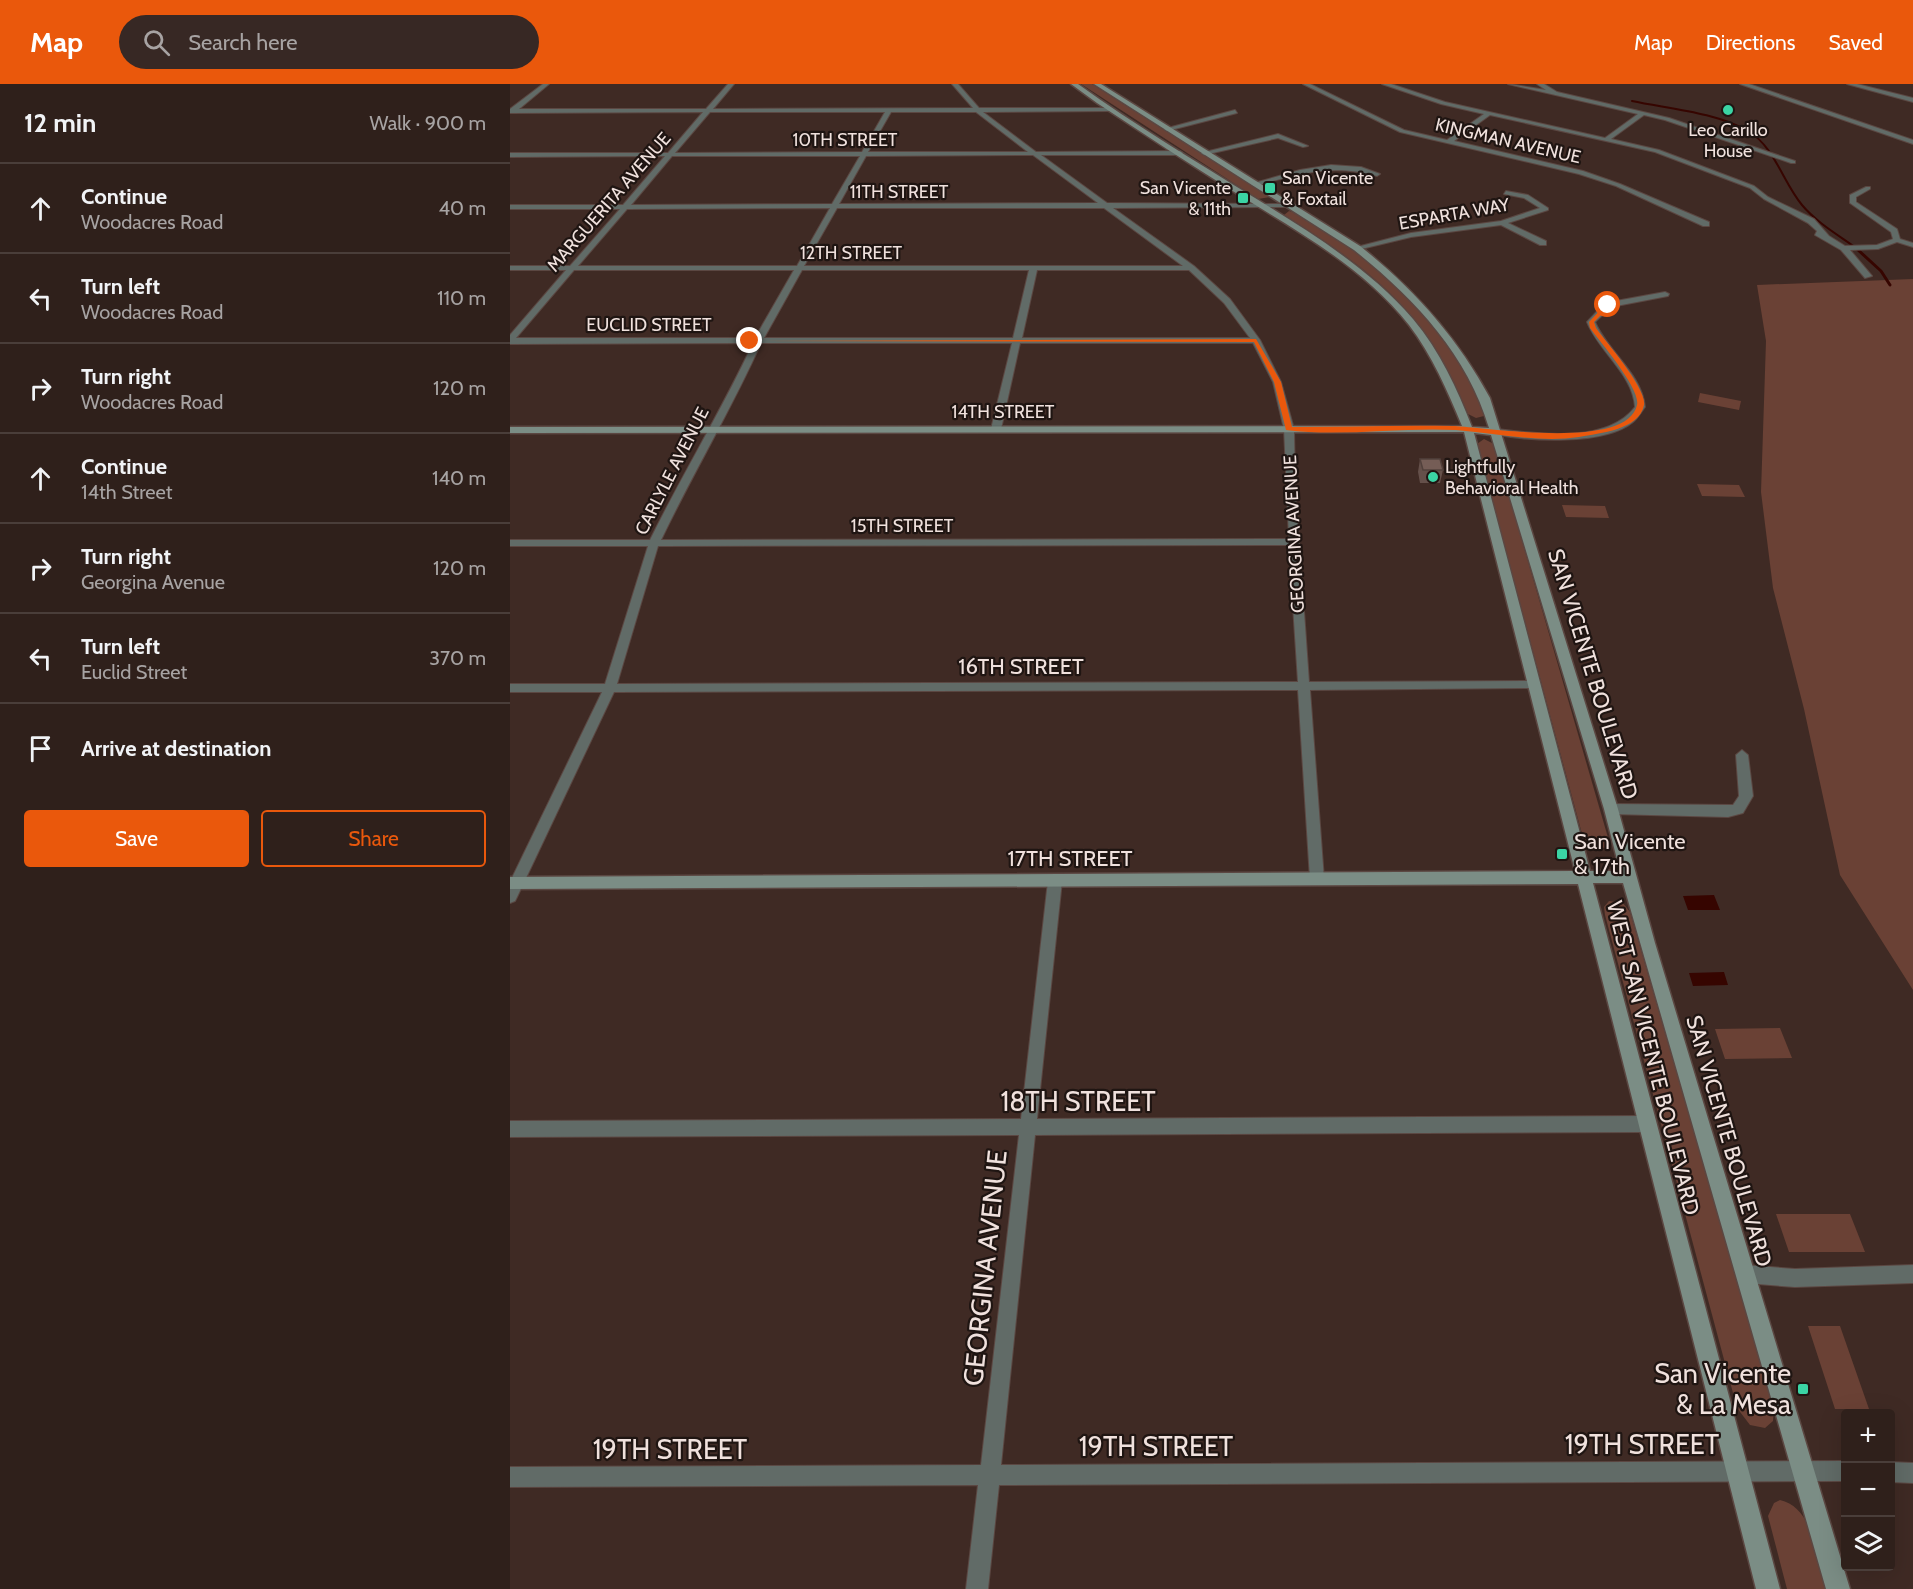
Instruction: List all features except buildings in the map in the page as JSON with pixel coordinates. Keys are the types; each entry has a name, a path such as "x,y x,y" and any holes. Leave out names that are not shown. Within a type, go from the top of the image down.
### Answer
{"main road":[{"name":"WEST SAN VICENTE BOULEVARD","path":"1074,84 1111,110 1347,260 1389,296 1436,356 1456,394 1468,429 1768,1589"},
{"name":"SAN VICENTE BOULEVARD","path":"1097,84 1357,248 1405,288 1442,327 1472,373 1485,398 1611,809 1647,943 1838,1589"},
{"name":"14TH STREET","path":"510,430 1468,429 1496,432"},
{"name":"17TH STREET","path":"513,887 1631,877"}],"street":[{"path":"511,112 546,84"},
{"name":"MARGUERITA AVENUE","path":"510,340 731,84"},
{"name":"GEORGINA AVENUE","path":"955,84 977,110 1191,268 1227,301 1256,340 1277,382 1289,429 1293,542 1317,879"},
{"name":"KINGMAN AVENUE","path":"1306,84 1389,125 1448,142 1598,177 1706,224"},
{"path":"1385,84 1433,101 1608,138 1657,151 1739,181 1766,198 1775,211 1844,248 1868,276"},
{"path":"1511,84 1643,113 1793,162"},
{"path":"1540,84 1555,93"},
{"path":"1743,84 1913,142"},
{"path":"1850,84 1913,102"},
{"name":"CARLYLE AVENUE","path":"513,887 610,688 654,543 758,341 889,110"},
{"path":"511,112 1111,110"},
{"path":"1167,129 1235,112"},
{"path":"1448,142 1489,113"},
{"path":"1608,138 1643,113"},
{"path":"1204,153 1278,136 1305,146"},
{"name":"10TH STREET","path":"510,155 1180,153"},
{"path":"1254,184 1329,166 1352,166 1377,174"},
{"path":"1868,188 1852,196 1853,203 1894,231 1897,240"},
{"name":"ESPARTA WAY","path":"1357,248 1411,235 1502,223 1546,209 1527,196 1506,193"},
{"name":"11TH STREET","path":"510,207 1288,205"},
{"path":"1502,223 1543,243"},
{"path":"1844,248 1878,247 1897,240 1913,245"},
{"path":"996,429 1015,340 1034,267"},
{"name":"12TH STREET","path":"510,268 1191,268"},
{"path":"1496,432 1576,435 1612,429 1631,420 1640,407 1639,393 1595,334 1592,322 1608,305 1665,294"},
{"name":"EUCLID STREET","path":"510,340 1256,340"},
{"name":"15TH STREET","path":"510,543 1293,542"},
{"name":"16TH STREET","path":"510,688 1533,686"},
{"path":"1611,809 1728,813 1738,809 1746,796 1742,755"},
{"name":"GEORGINA AVENUE","path":"977,1589 1055,881"},
{"name":"18TH STREET","path":"510,1129 1646,1124"},
{"path":"1745,1274 1795,1278 1913,1274"},
{"name":"19TH STREET","path":"510,1477 1802,1469 1841,1471"},
{"path":"1895,1472 1913,1473"}],"shaded area":[{"path":"1081,84 1092,84 1270,197 1258,199"},
{"path":"1289,211 1303,216 1348,246 1373,265 1422,311 1444,336 1462,363 1476,390 1484,416 1476,418 1468,414 1452,378 1434,348 1415,321 1394,298 1346,256 1284,215"},
{"path":"1913,279 1913,990 1840,875 1804,709 1773,588 1761,492 1766,341 1757,285"},
{"path":"1700,393 1741,401 1739,410 1698,402"},
{"path":"1484,439 1494,444 1611,848 1586,847 1585,845 1477,444"},
{"path":"1697,484 1739,485 1745,497 1702,496"},
{"path":"1562,505 1605,506 1609,518 1566,517"},
{"path":"1714,895 1720,910 1688,910 1683,896"},
{"path":"1609,901 1623,903 1630,912 1774,1408 1773,1421 1765,1428 1750,1425 1737,1408 1605,915 1604,907"},
{"path":"1724,972 1728,985 1693,986 1689,973"},
{"path":"1780,1028 1792,1058 1725,1059 1715,1029"},
{"path":"1776,1214 1850,1214 1865,1252 1789,1252"},
{"path":"1808,1326 1840,1326 1869,1409 1835,1409"},
{"path":"1780,1500 1791,1505 1800,1513 1807,1524 1817,1550 1826,1589 1787,1589 1768,1516 1774,1503"}],"waterway":[{"path":"1632,101 1706,115 1748,131 1772,155 1795,196 1808,212 1859,250"},
{"path":"1857,249 1881,271 1890,285"}],"place":[{"name":"Leo Carillo House","path":"1728,110"},
{"name":"San Vicente & Foxtail","path":"1270,188"},
{"name":"San Vicente & 11th","path":"1243,198"},
{"name":"Lightfully Behavioral Health","path":"1433,477"},
{"name":"San Vicente & 17th","path":"1562,854"},
{"name":"San Vicente & La Mesa","path":"1803,1389"}],"route":[{"path":"750,341 1256,340 1277,382 1289,429 1454,428 1509,434 1576,435 1598,433 1624,425 1637,414 1640,407 1641,400 1635,386 1614,361 1593,328 1592,322 1595,316 1608,305"}]}
